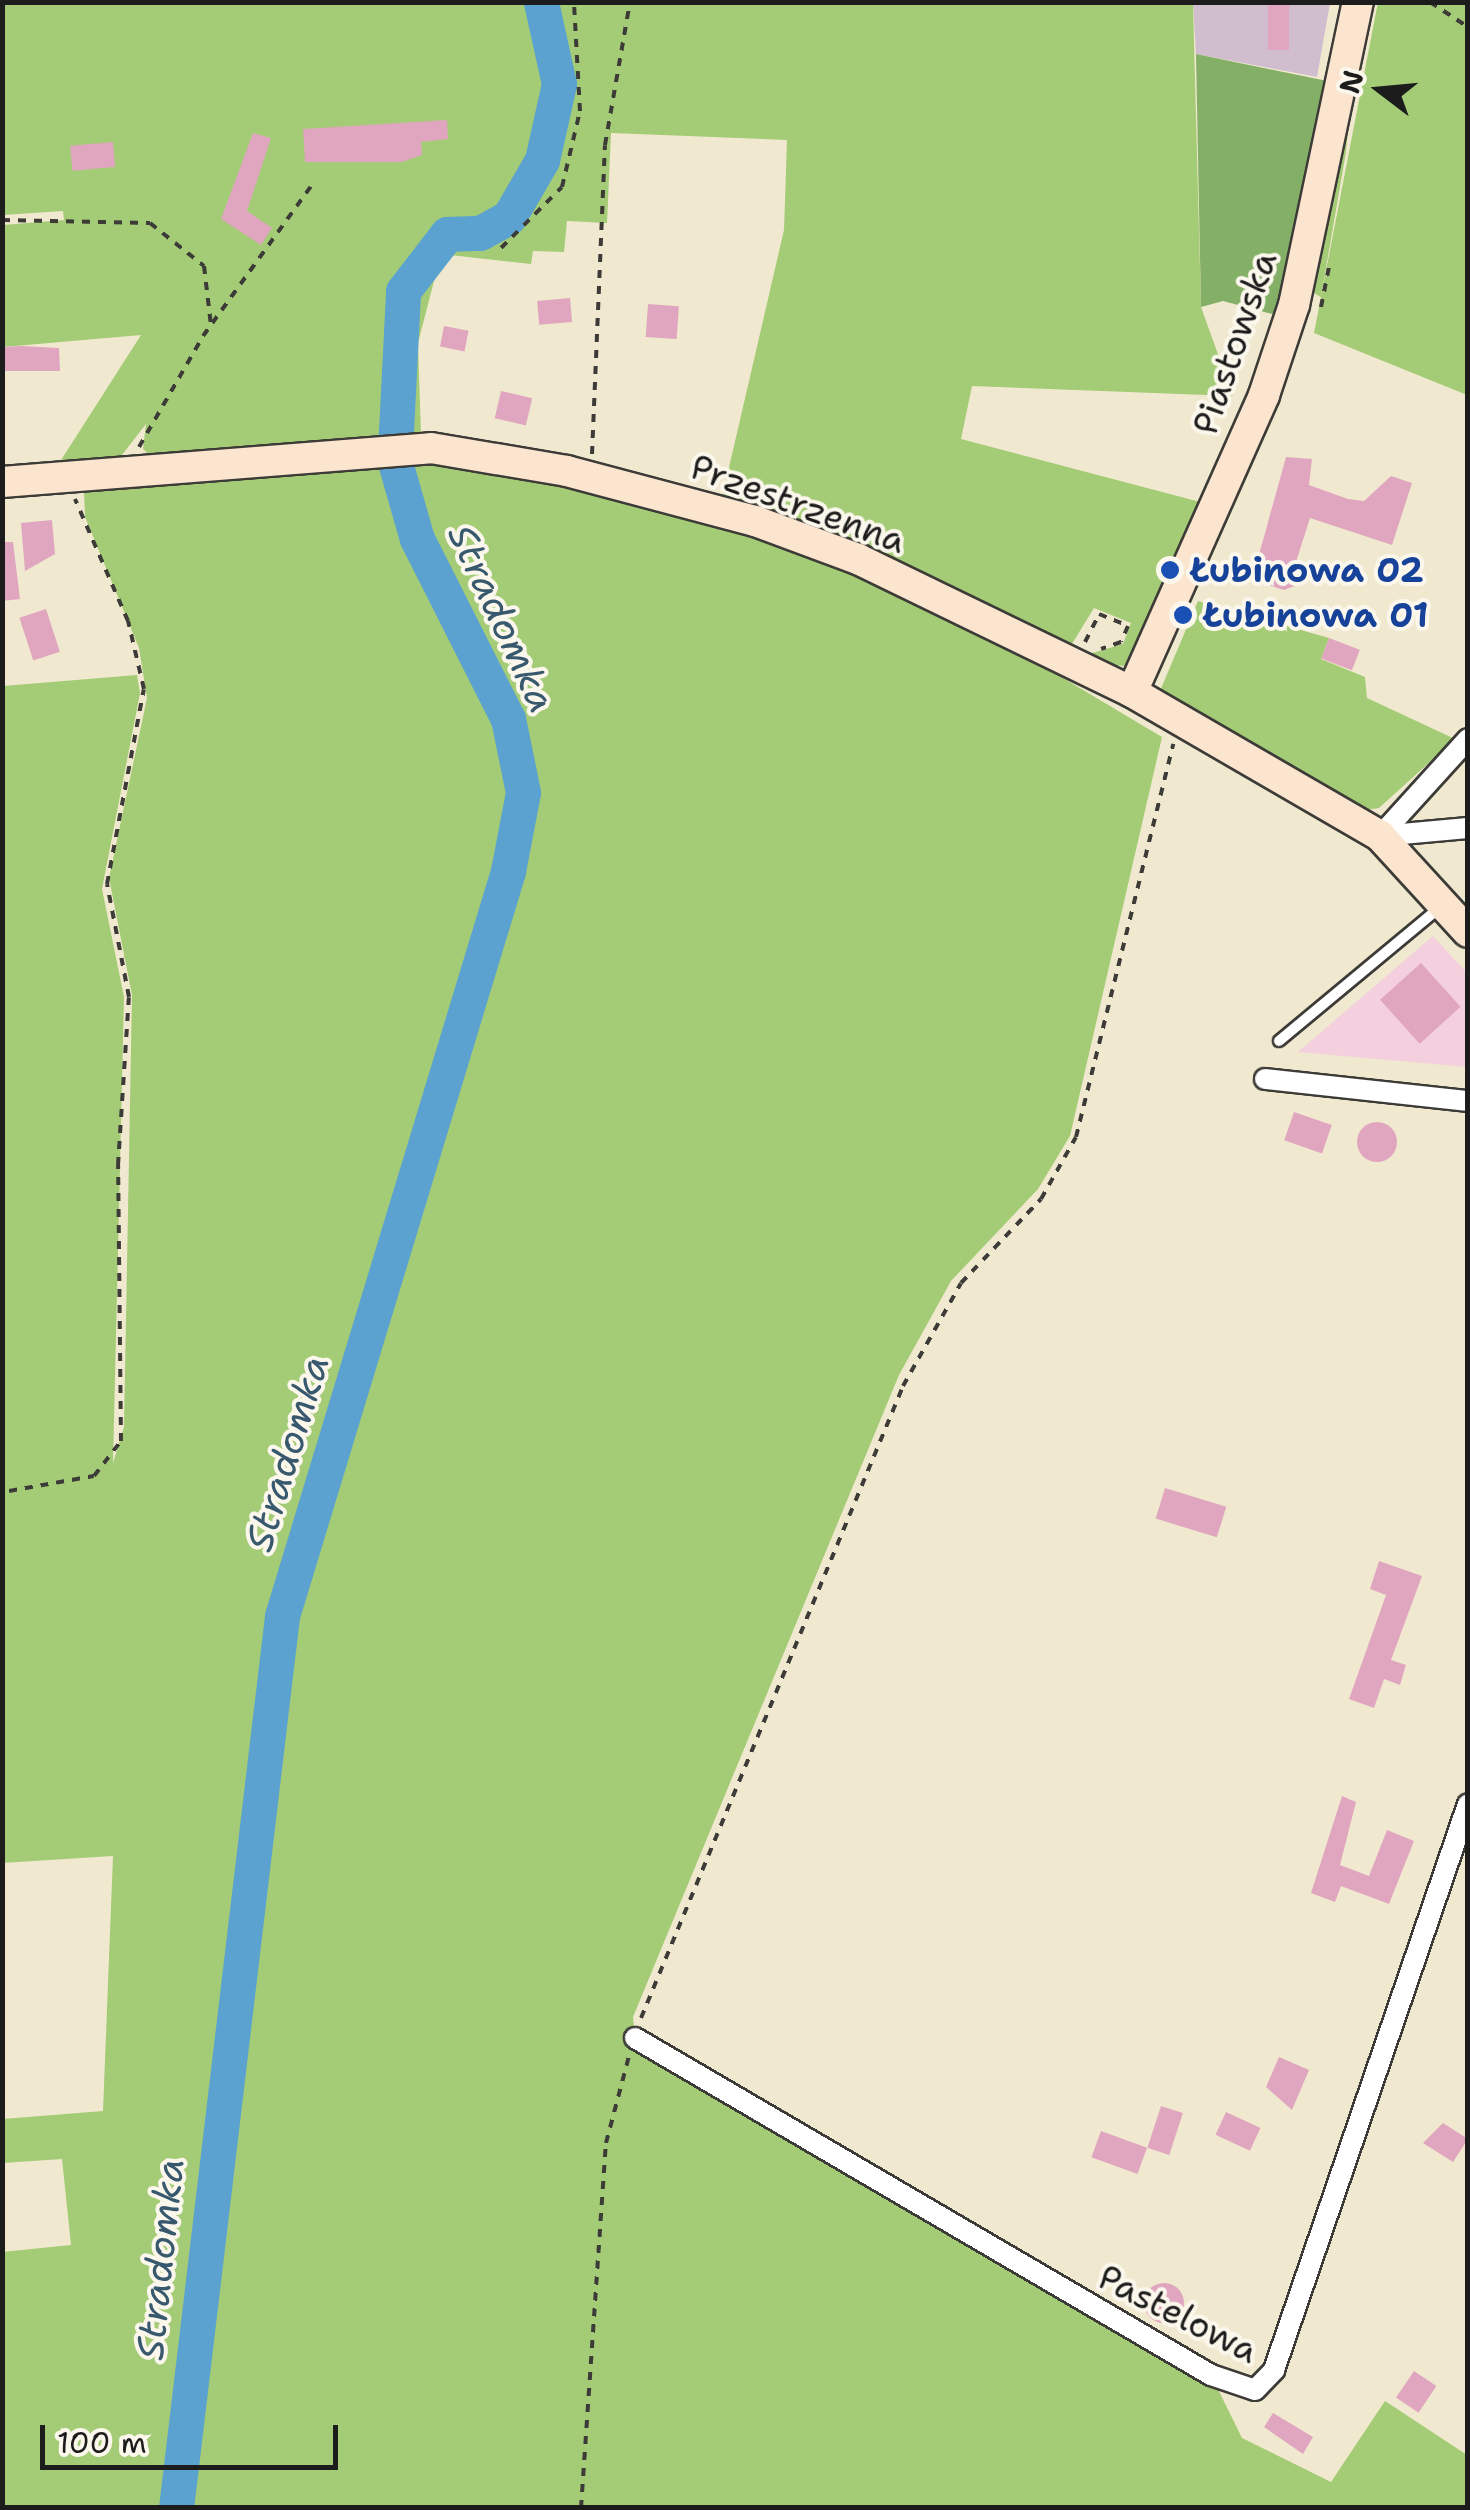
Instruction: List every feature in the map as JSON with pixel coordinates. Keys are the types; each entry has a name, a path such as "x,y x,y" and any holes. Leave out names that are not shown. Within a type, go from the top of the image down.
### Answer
{"street":[{"name":"Piastowska","path":"1132,692 1264,395 1294,305 1358,2"},
{"name":"Przestrzenna","path":"2,482 432,448 591,477 858,560 1132,692 1380,836 1468,932"},
{"path":"1380,836 1468,739"},
{"path":"1380,836 1468,828"},
{"path":"1265,1078 1468,1101"},
{"name":"Pastelowa","path":"635,2038 1210,2375 1255,2390 1274,2370 1468,1804"}],"lane":[{"path":"1279,1042 1444,904"}],"path":[{"path":"501,248 562,186 580,111 574,2"},
{"path":"591,477 604,144 630,2"},
{"path":"1430,2 1468,27"},
{"path":"134,472 144,434 211,326 312,185"},
{"path":"2,220 150,223 204,266 211,326"},
{"path":"9,1491 94,1476 121,1441 118,1165 128,997 106,884 144,689 128,620 66,476"},
{"path":"1098,614 1128,626 1121,642 1088,653 1078,666 1098,614"},
{"path":"581,2508 606,2144 635,2038 903,1386 961,1283 1042,1199 1076,1137 1140,855 1182,721"}],"shaded area":[{"path":"1193,3 1330,3 1317,77 1196,54"},
{"path":"1433,936 1467,973 1467,1067 1298,1052"}],"green space":[{"path":"1378,2 1467,3 1467,395 1314,333"},
{"path":"3,3 1193,3 1201,307 1233,396 972,386 961,439 1204,503 1127,666 1090,664 1089,654 1123,644 1131,623 1094,608 1067,652 721,502 784,230 787,140 611,133 607,223 567,221 564,252 533,251 531,264 441,254 418,343 421,435 154,459 143,449 146,424 118,460 56,468 141,335 3,347 3,225 64,220 63,211 3,215"},
{"path":"1196,54 1332,82 1280,316 1223,301 1201,307"},
{"path":"1351,98 1346,152 1321,297 1310,291"},
{"path":"453,462 616,496 793,547 1006,644 1162,737 1070,1136 1038,1189 951,1281 899,1375 633,2017 635,2037 1211,2375 1242,2438 1331,2482 1385,2401 1467,2455 1467,2507 3,2507 2,2252 71,2245 62,2159 3,2163 3,2119 103,2111 113,1856 2,1863 3,686 137,675 140,693 102,889 124,997 113,1463 124,1427 132,995 109,878 147,698 139,648 85,517 84,491"},
{"path":"1198,601 1329,638 1321,659 1365,677 1367,698 1455,739 1379,808 1365,810 1160,691"}],"building":[{"path":"1268,2 1289,2 1289,50 1268,50"},
{"path":"447,120 448,139 421,142 422,155 402,162 305,162 303,129"},
{"path":"253,133 271,138 247,211 272,228 261,245 221,219"},
{"path":"113,142 115,167 72,171 70,146"},
{"path":"570,298 572,322 539,325 537,301"},
{"path":"648,304 679,306 677,339 646,337"},
{"path":"444,326 469,331 465,351 440,347"},
{"path":"2,347 59,348 60,371 2,371"},
{"path":"501,391 532,398 526,425 495,418"},
{"path":"1286,457 1312,459 1309,485 1348,499 1364,501 1391,476 1412,483 1392,545 1310,518 1295,565 1306,569 1300,584 1284,590 1252,580"},
{"path":"52,520 55,554 25,571 21,523"},
{"path":"2,542 13,542 20,599 2,601"},
{"path":"46,609 60,652 33,660 19,618"},
{"path":"1329,638 1360,650 1352,670 1321,659"},
{"path":"1421,963 1460,1007 1420,1044 1380,1000"},
{"path":"1294,1112 1332,1125 1322,1153 1284,1140"},
{"path":"1377,1122 1391,1128 1397,1142 1391,1156 1377,1162 1363,1156 1357,1142 1363,1128"},
{"path":"1165,1488 1226,1507 1217,1537 1156,1519"},
{"path":"1379,1561 1422,1576 1391,1660 1406,1665 1400,1685 1384,1679 1374,1708 1349,1699 1386,1595 1370,1589"},
{"path":"1342,1796 1356,1802 1340,1865 1369,1876 1387,1830 1414,1841 1389,1904 1341,1886 1335,1902 1311,1893"},
{"path":"1279,2057 1309,2070 1292,2110 1266,2087"},
{"path":"1161,2106 1183,2113 1169,2155 1147,2148"},
{"path":"1226,2112 1260,2128 1250,2151 1215,2135"},
{"path":"1443,2123 1468,2139 1453,2162 1423,2143"},
{"path":"1101,2131 1147,2148 1137,2174 1091,2157"},
{"path":"1164,2283 1178,2289 1184,2303 1178,2317 1164,2323 1150,2317 1144,2303 1150,2289"},
{"path":"1414,2371 1436,2386 1418,2413 1396,2398"},
{"path":"1273,2413 1313,2437 1303,2454 1264,2427"}],"waterway":[{"name":"Stradomka","path":"395,451 403,291 447,234 480,233 509,217 542,160 559,84 541,2"},
{"name":"Stradomka","path":"176,2508 282,1616 508,871 523,792 508,719 417,539 396,466"}],"place":[{"name":"Łubinowa 02","path":"1170,570"},
{"name":"Łubinowa 01","path":"1183,615"}]}
